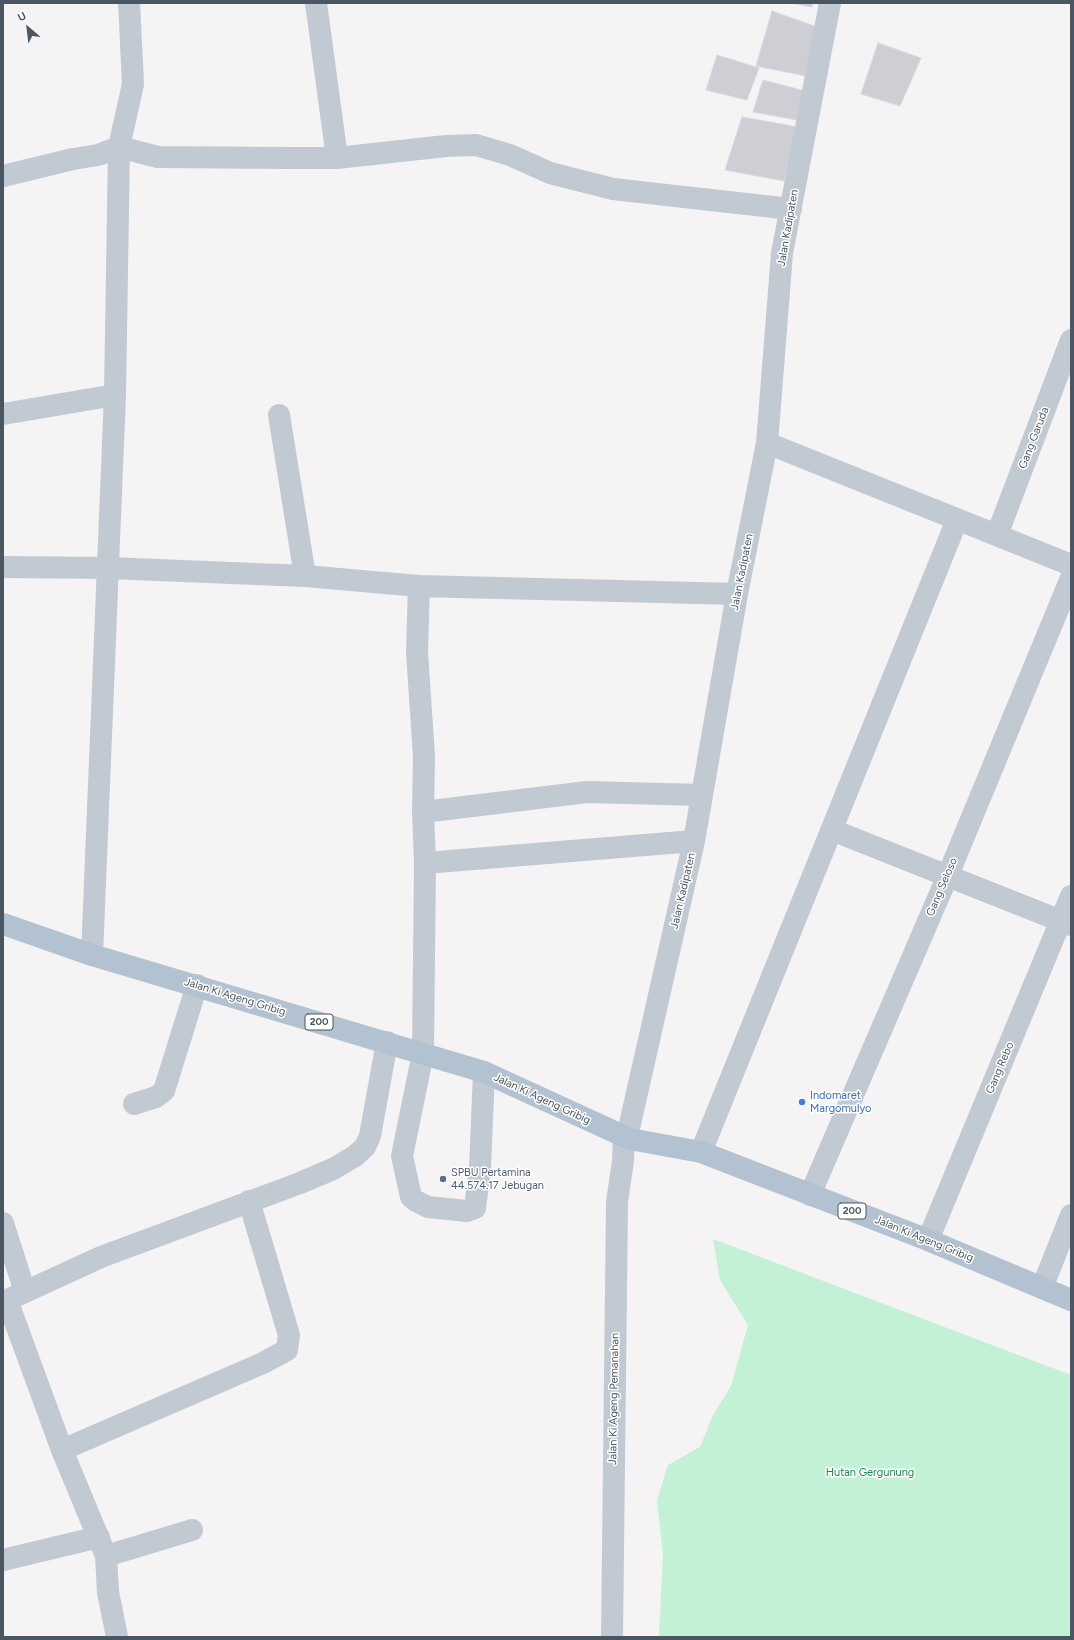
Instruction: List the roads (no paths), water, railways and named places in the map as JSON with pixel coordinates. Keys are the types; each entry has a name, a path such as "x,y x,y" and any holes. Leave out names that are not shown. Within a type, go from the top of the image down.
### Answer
{"main road":[{"name":"Jalan Ki Ageng Gribig","path":"3,924 92,955 484,1072 627,1138 701,1152 928,1240 1071,1300"}],"street":[{"path":"92,955 115,395 119,147 133,84 129,3"},
{"path":"316,3 337,158"},
{"name":"Jalan Kadipaten","path":"627,1138 694,841 737,594 767,443 782,253 830,3"},
{"path":"3,176 73,159 98,155 119,147 158,158 337,158 446,146 476,145 510,155 550,173 613,189 791,209"},
{"name":"Gang Garuda","path":"997,535 1071,340"},
{"path":"3,414 115,395"},
{"path":"278,415 305,576"},
{"path":"767,443 1071,565"},
{"path":"701,1152 958,520"},
{"path":"3,567 109,568 305,576 419,586 737,594"},
{"name":"Gang Seloso","path":"810,1195 948,875 1071,578"},
{"path":"419,586 417,652 424,757 423,812 425,863 423,1053 402,1156 412,1197 416,1201 428,1207 467,1211 475,1208 480,1168 484,1072"},
{"path":"423,812 587,792 702,795"},
{"path":"832,830 1066,923"},
{"path":"425,863 694,841"},
{"name":"Gang Rebo","path":"928,1240 1066,923 1071,896"},
{"path":"134,1104 156,1098 164,1091 197,986"},
{"path":"12,1298 101,1257 333,1169 356,1156 364,1147 370,1136 386,1042"},
{"name":"Jalan Ki Ageng Pemanahan","path":"612,1637 617,1202 627,1138"},
{"path":"62,1450 263,1363 287,1350 289,1335 249,1201"},
{"path":"1042,1288 1071,1215"},
{"path":"3,1223 12,1298 62,1450 102,1547 108,1592 117,1637"},
{"path":"3,1560 102,1547 192,1530"}],"place":[{"name":"Indomaret Margomulyo","path":"802,1102"},
{"name":"SPBU Pertamina 44.574.17 Jebugan","path":"443,1179"}],"park label":[{"name":"Hutan Gergunung","path":"870,1473"}]}
